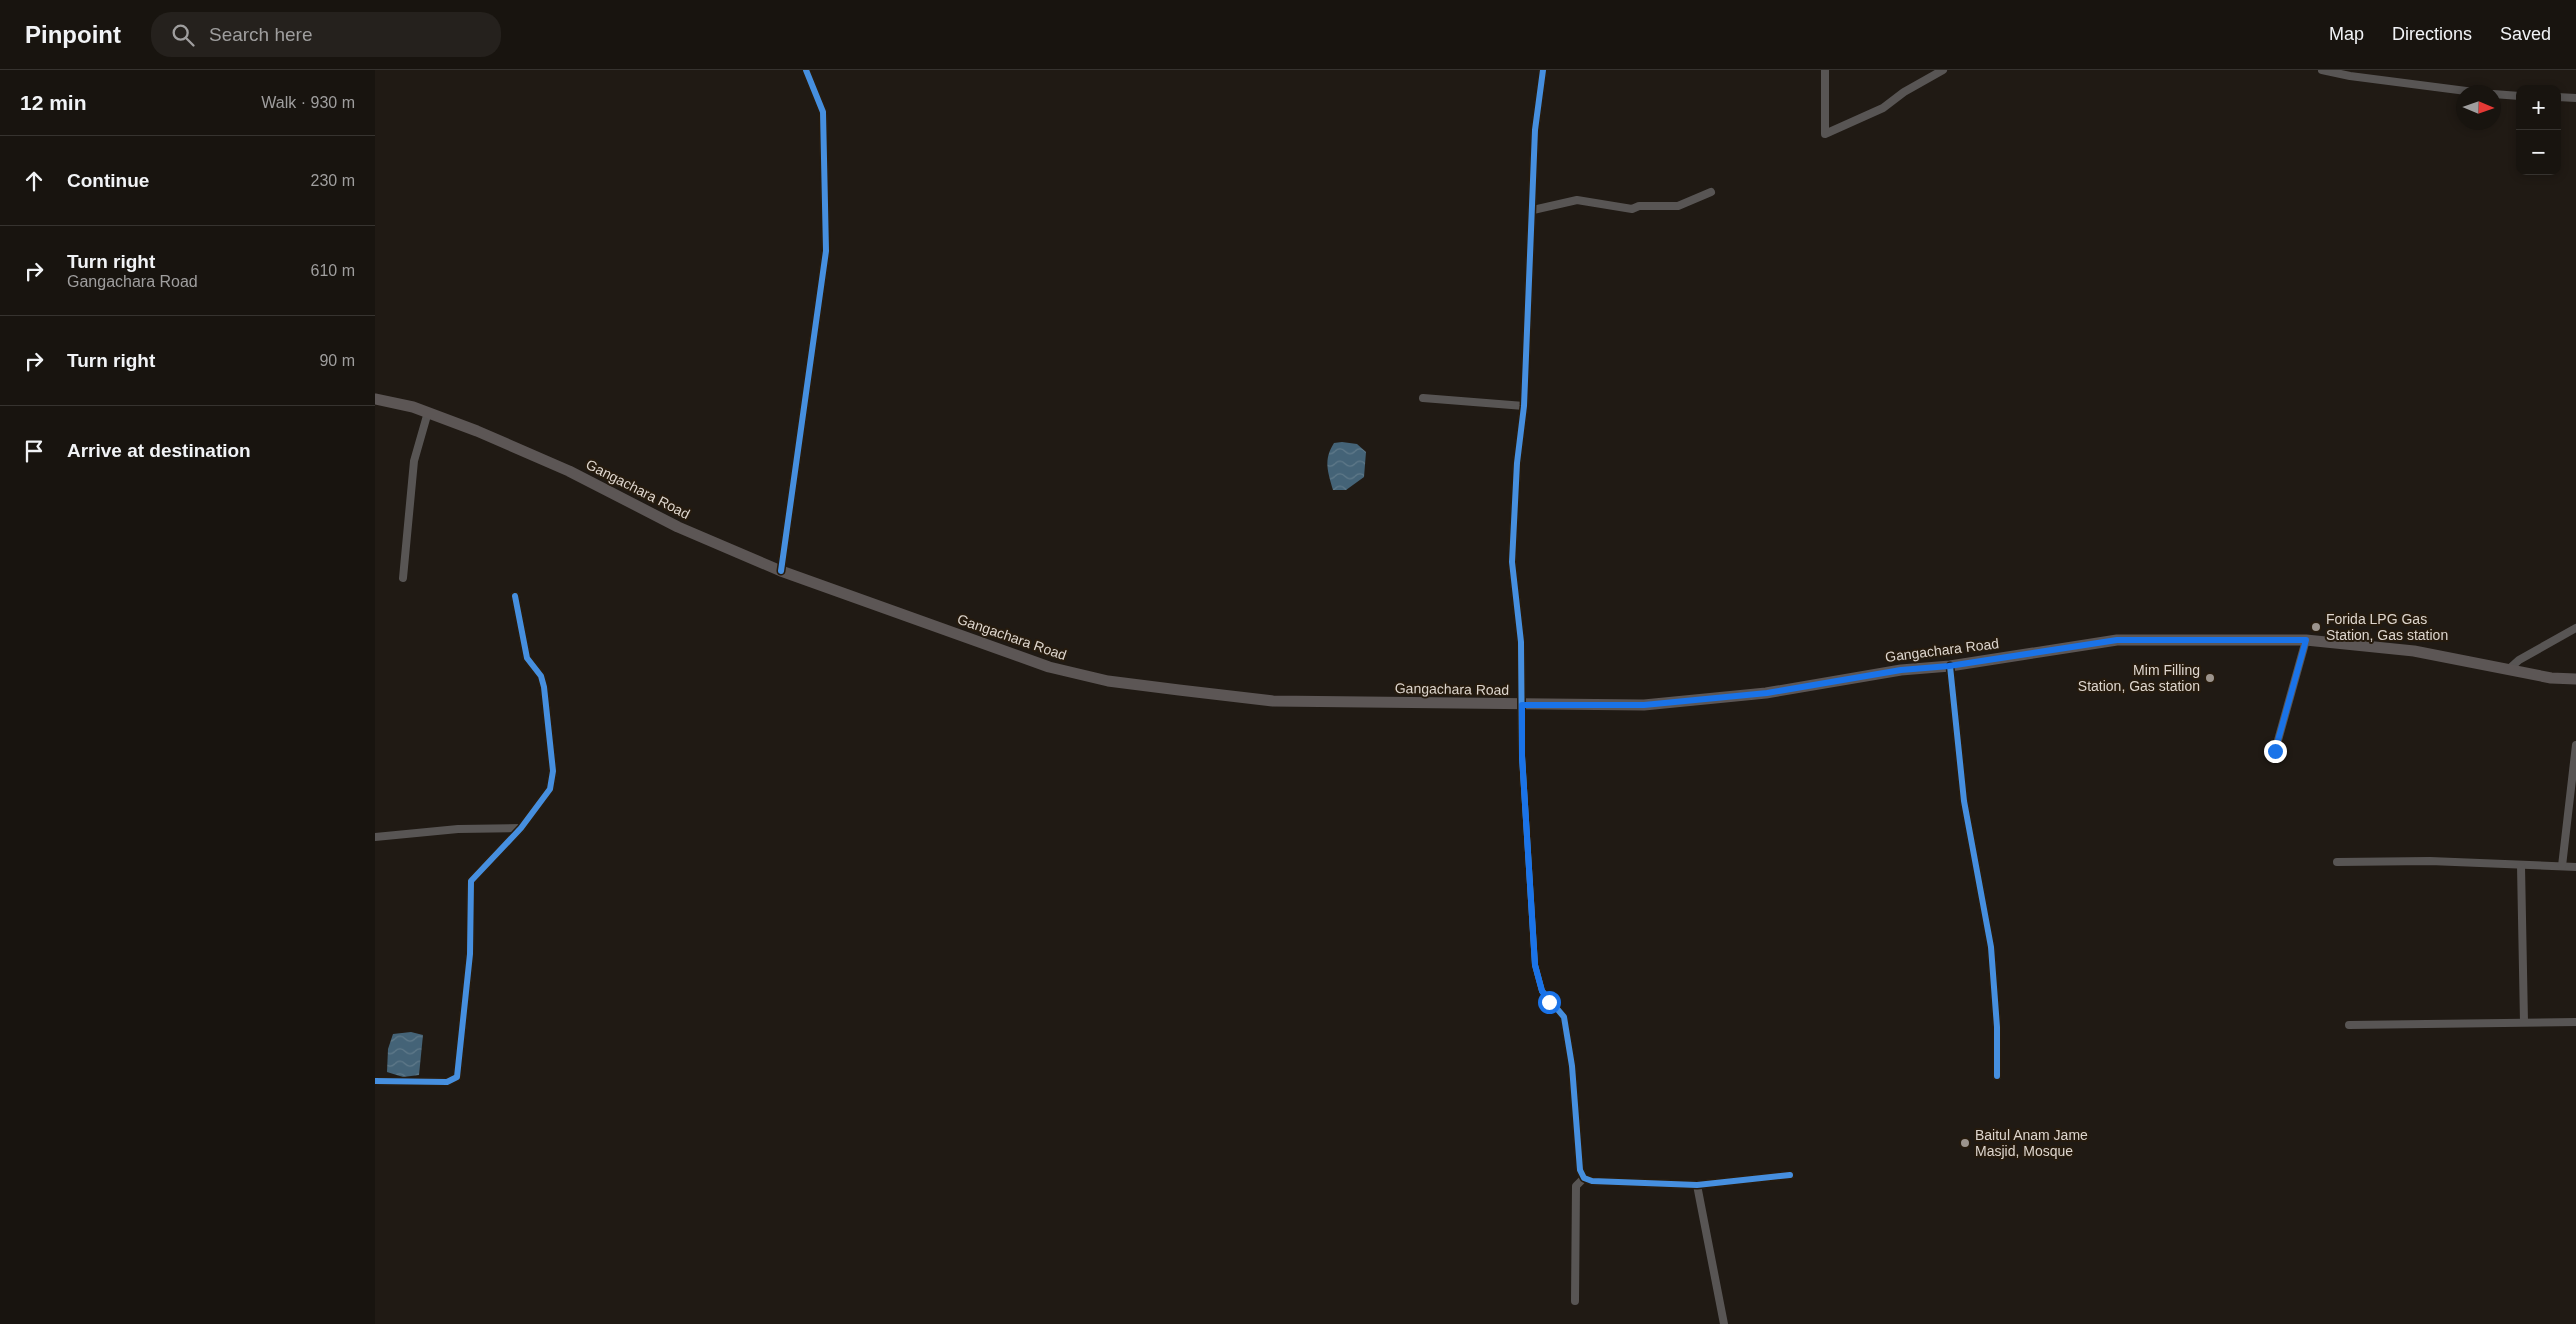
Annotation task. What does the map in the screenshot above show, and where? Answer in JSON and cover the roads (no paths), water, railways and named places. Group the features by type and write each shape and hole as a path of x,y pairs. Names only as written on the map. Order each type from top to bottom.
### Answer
{"main road":[{"name":"Gangachara Road","path":"375,399 413,406 569,471 678,526 781,571 1049,667 1108,681 1273,701 1644,705 1767,693 1901,670 1949,666 2117,640 2306,640 2414,651 2551,678 2576,679"}],"street":[{"path":"781,571 826,251 823,112 806,70"},
{"path":"1543,70 1535,130 1524,406 1517,463 1512,562 1521,642 1522,756 1535,965 1542,991 1564,1017 1572,1066 1580,1170 1584,1178 1592,1181 1697,1185 1790,1175"},
{"path":"1825,70 1825,134 1883,108 1904,92 1943,70"},
{"path":"2322,70 2456,89"},
{"path":"2501,95 2516,96"},
{"path":"2561,98 2576,98"},
{"path":"1533,210 1577,200 1632,209 1639,206 1678,206 1711,192"},
{"path":"1423,398 1524,406"},
{"path":"403,578 414,462 428,412"},
{"path":"375,1081 447,1082 457,1077 470,954 471,881 521,828 550,789 553,771 544,687 541,676 527,658 515,596"},
{"path":"2509,669 2519,660 2576,628"},
{"path":"2275,751 2306,640"},
{"path":"1949,666 1964,801 1991,947 1997,1027 1997,1076"},
{"path":"2562,866 2576,745"},
{"path":"375,837 458,829 521,828"},
{"path":"2337,862 2430,861 2576,867"},
{"path":"2521,866 2524,1022"},
{"path":"2349,1024 2576,1022"},
{"path":"1575,1301 1576,1186 1584,1178"},
{"path":"1697,1185 1724,1324"}],"water":[{"path":"1334,443 1357,444 1366,452 1364,477 1346,490 1333,490 1327,466 1329,455"},
{"path":"411,1032 423,1035 419,1075 403,1077 387,1072 388,1049 393,1034"}],"place":[{"name":"Forida LPG Gas Station, Gas station","path":"2316,627"},
{"name":"Mim Filling Station, Gas station","path":"2210,678"},
{"name":"Baitul Anam Jame Masjid, Mosque","path":"1965,1143"}]}
